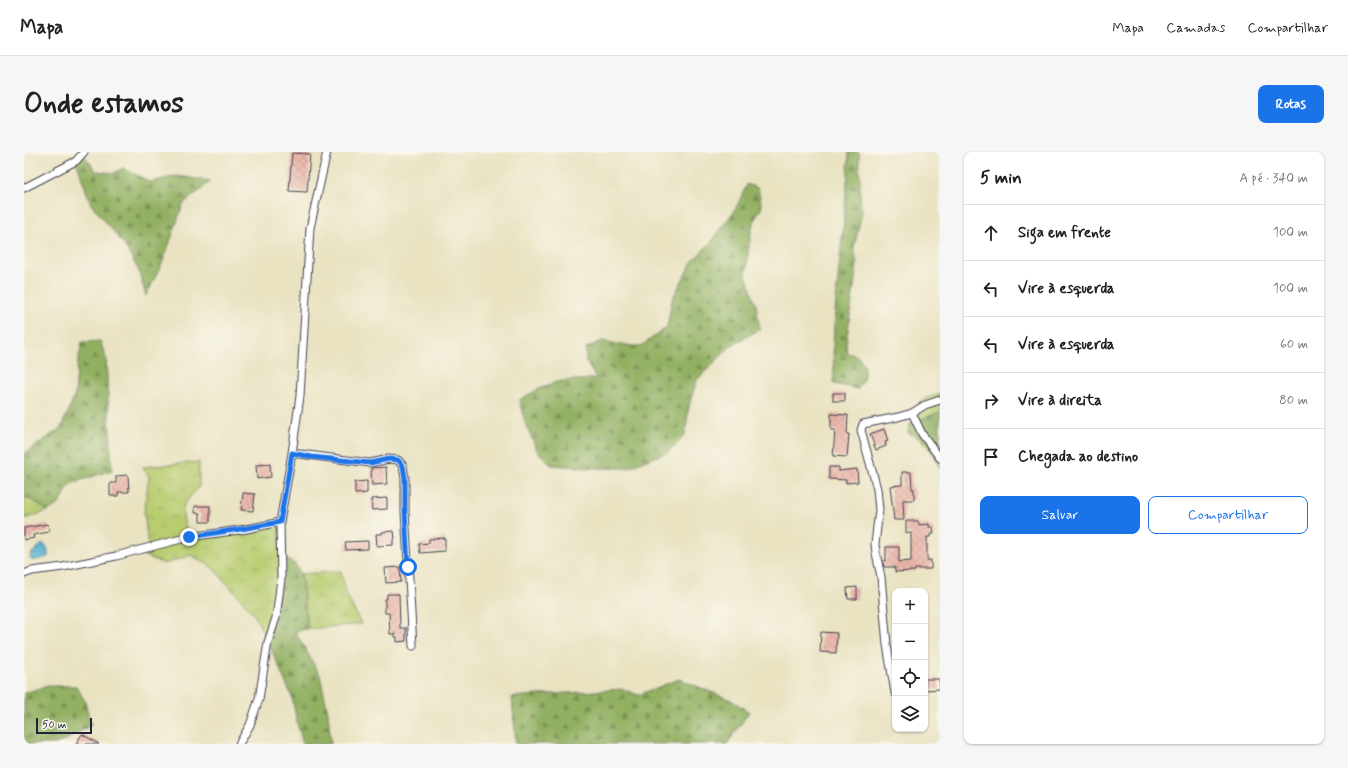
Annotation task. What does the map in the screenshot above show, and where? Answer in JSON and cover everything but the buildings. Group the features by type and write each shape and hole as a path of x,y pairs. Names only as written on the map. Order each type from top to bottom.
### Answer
{"street":[{"path":"24,188 76,161 84,152"},
{"path":"239,744 250,726 259,699 268,642 276,618 281,579 280,522 300,396 310,228 327,152"},
{"path":"892,675 887,645 881,577 875,544 879,510 877,489 861,430 863,424 912,413 925,405 940,400"},
{"path":"912,413 922,434 940,458"},
{"path":"292,453 312,457 370,463 389,459 398,460 403,466 405,478 405,512 413,646"},
{"path":"24,574 32,571 63,567 116,556 189,537 280,522"}],"green space":[{"path":"849,152 859,152 861,218 854,247 857,264 846,345 847,353 857,356 865,366 863,381 858,389 834,384 834,320 846,200"},
{"path":"83,154 96,171 114,173 123,168 150,182 177,176 211,181 183,204 164,259 146,296 138,269 123,243 90,203 76,161"},
{"path":"747,184 758,188 762,207 753,222 746,275 756,304 760,329 732,345 697,380 689,406 685,435 668,452 627,468 593,468 551,465 538,452 526,426 519,400 553,383 596,378 586,362 586,348 602,341 640,347 667,327 672,299 692,262 713,240 736,208"},
{"path":"100,341 106,358 112,470 70,484 60,503 48,511 34,501 24,497 24,454 61,428 75,395 77,368 82,342"},
{"path":"940,394 940,412 914,422 910,410 926,398"},
{"path":"940,412 940,469 935,457 928,447 920,439 908,433 910,424"},
{"path":"199,462 199,487 187,500 183,509 184,520 189,537 280,522 281,579 268,642 254,614 212,567 191,555 165,564 132,551 148,547 144,511 149,476 142,467"},
{"path":"24,497 34,501 48,511 24,519"},
{"path":"281,556 295,564 301,574 308,629 295,631 320,675 328,712 331,744 303,744 292,697 268,642 276,618"},
{"path":"341,571 347,595 361,624 308,629 301,574"},
{"path":"679,679 731,700 749,712 727,744 516,744 512,697 623,689 638,695"},
{"path":"47,686 76,686 85,701 91,725 64,741 55,744 24,743 24,693"}],"water":[{"path":"42,544 45,545 48,551 48,557 31,560 31,554"}],"route":[{"path":"189,537 280,522 292,453 312,457 370,463 389,459 398,460 403,466 405,478 408,567"}]}
